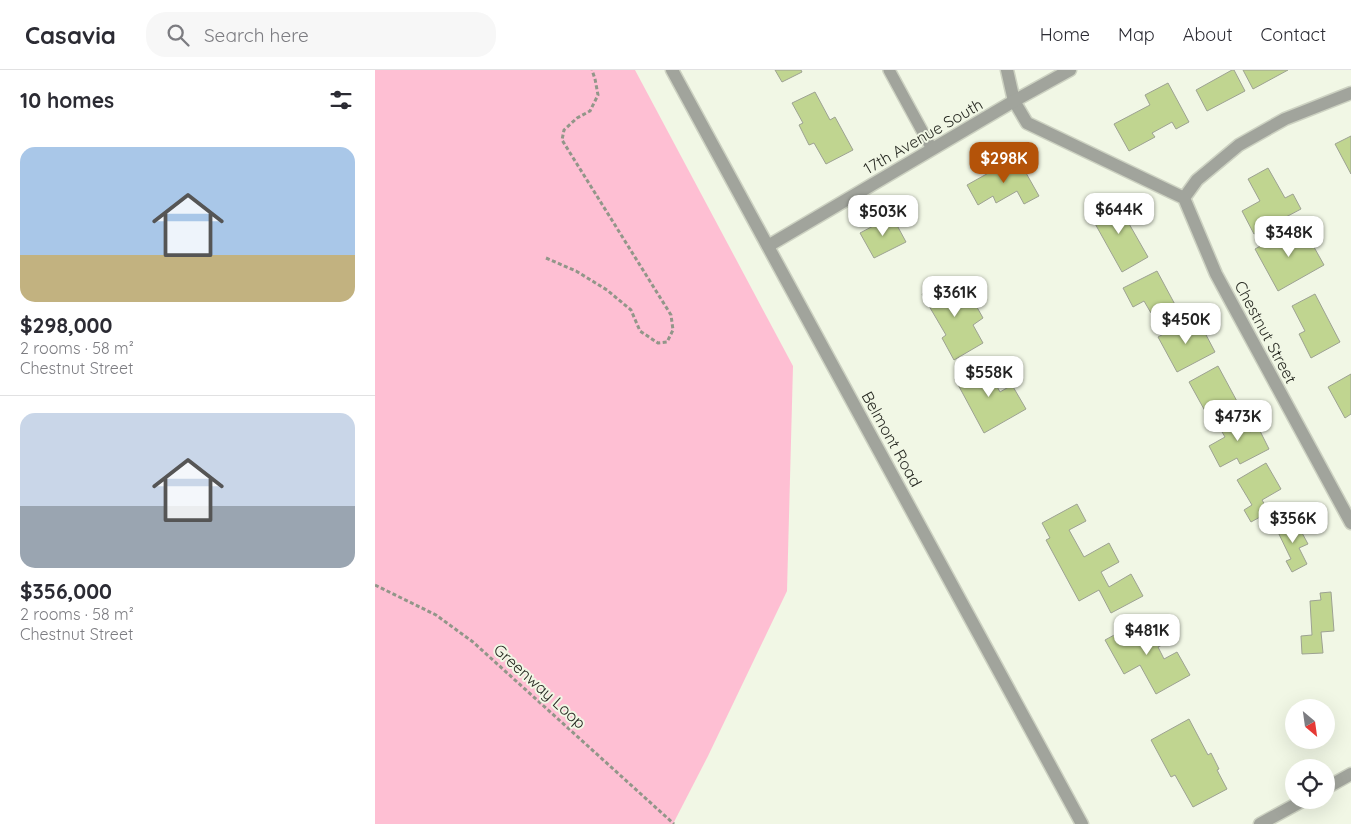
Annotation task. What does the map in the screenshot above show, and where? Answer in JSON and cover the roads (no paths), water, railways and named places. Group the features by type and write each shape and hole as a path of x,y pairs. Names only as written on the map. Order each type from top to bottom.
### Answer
{"street":[{"name":"Belmont Road","path":"672,70 1082,824"},
{"path":"1007,70 1014,101 1027,123 1184,198 1197,180 1239,145 1285,119 1351,93"},
{"name":"17th Avenue South","path":"768,246 1070,70"},
{"name":"Chestnut Street","path":"1184,198 1216,274 1351,523"},
{"path":"1335,783 1351,774"},
{"path":"1263,823 1288,809"}],"lane":[{"path":"889,70 932,149"}]}
